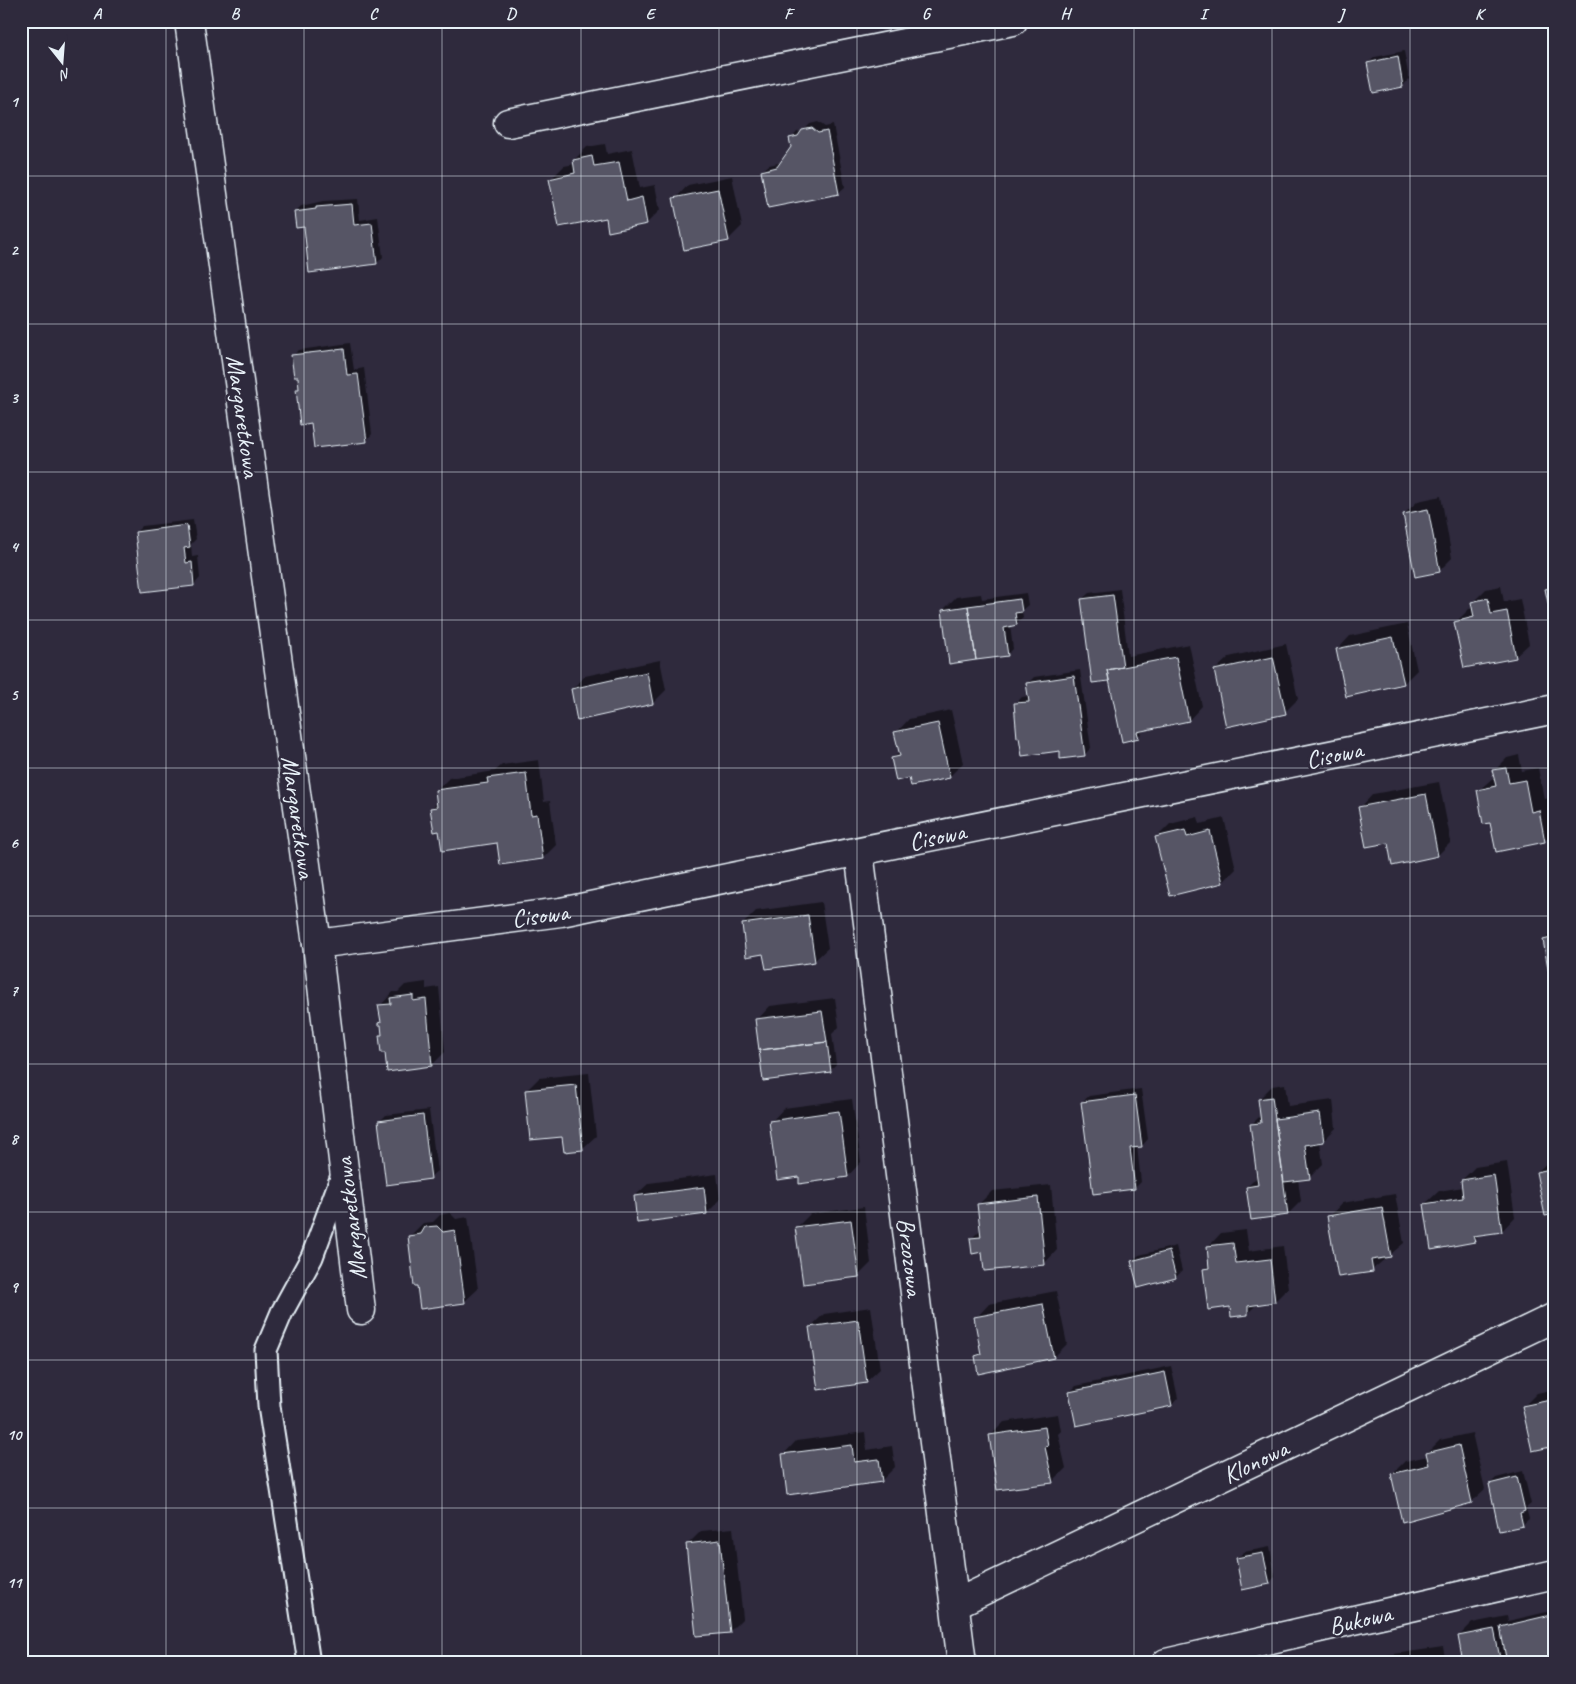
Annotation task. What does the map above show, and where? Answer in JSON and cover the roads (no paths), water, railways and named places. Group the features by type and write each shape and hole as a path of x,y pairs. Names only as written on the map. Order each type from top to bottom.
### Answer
{"street":[{"name":"Margaretkowa","path":"190,21 317,944 361,1310"},
{"path":"508,123 1013,21"},
{"name":"Cisowa","path":"317,944 560,912 1555,709"},
{"name":"Brzozowa","path":"859,852 962,1663"},
{"name":"Klonowa","path":"955,1604 1555,1317"},
{"name":"Bukowa","path":"1166,1663 1555,1574"}],"lane":[{"path":"309,1663 269,1406 266,1350 282,1312 312,1256 344,1169"}]}
